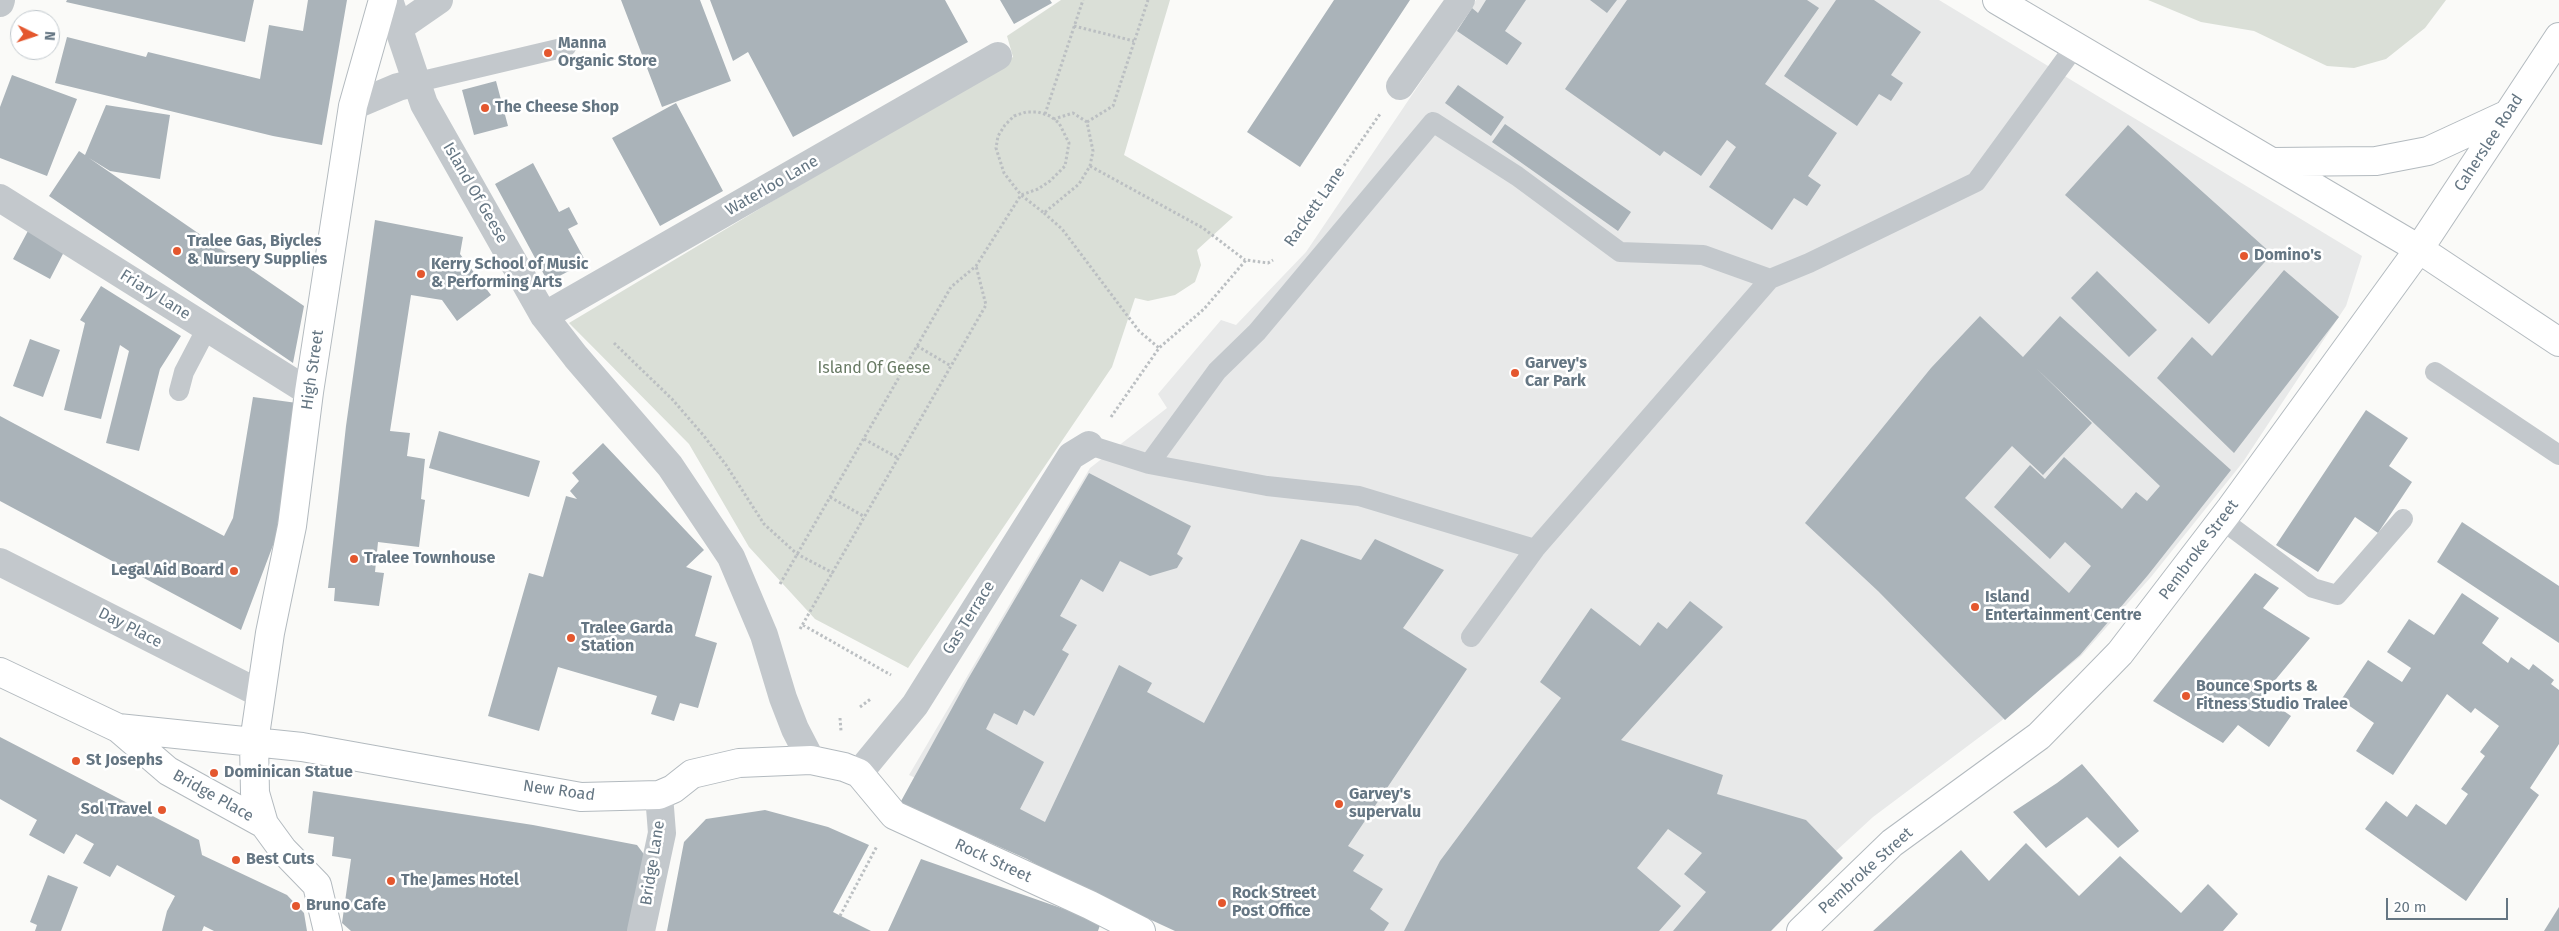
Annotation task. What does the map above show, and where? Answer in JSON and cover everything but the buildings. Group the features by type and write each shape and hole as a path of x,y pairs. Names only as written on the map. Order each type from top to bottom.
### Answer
{"main road":[{"name":"High Street","path":"264,824 255,792 254,742 260,693 292,526 309,392 353,106 383,0"},
{"path":"1997,0 2419,249 2559,342"},
{"name":"Caherslee Road","path":"2419,249 2559,37"},
{"path":"2272,162 2376,161 2428,151 2508,114"},
{"name":"Pembroke Street","path":"1801,931 1892,843 2039,736 2120,653 2222,520 2419,249"},
{"name":"Bridge Place","path":"0,672 118,728 168,771 264,824"},
{"name":"Bridge Place","path":"118,728 254,742"},
{"name":"New Road","path":"254,742 302,747 581,797 659,795 673,788 692,774 739,762 811,760 844,767 859,773"},
{"name":"Rock Street","path":"859,773 894,815 1090,905 1142,931"},
{"path":"264,824 283,850 316,885 328,931"}],"street":[{"name":"Island Of Geese","path":"389,0 400,27 424,104 544,316 576,357 670,466 719,536 736,569 764,635 783,698 811,760"},
{"path":"400,27 439,0"},
{"path":"1400,86 1461,0"},
{"name":"Waterloo Lane","path":"544,316 998,56"},
{"path":"353,106 398,87 418,82"},
{"name":"Friary Lane","path":"0,198 309,392"},
{"name":"Gas Terrace","path":"859,773 915,705 1080,451"},
{"name":"Day Place","path":"0,562 260,693"},
{"name":"Bridge Lane","path":"641,931 662,833 659,795"}],"lane":[{"path":"1471,637 1535,549 1770,279 1809,263 1976,182 2076,45"},
{"path":"418,82 566,47"},
{"path":"1149,464 1217,371 1257,332 1433,122 1517,176 1620,252 1703,255 1770,279"},
{"path":"179,391 184,372 207,328"},
{"path":"2435,372 2559,455"},
{"path":"1080,451 1267,486 1359,496 1535,549"},
{"path":"2222,520 2313,588 2337,595 2403,519"}],"path":[{"path":"1045,114 1083,0"},
{"path":"1087,122 1113,106 1148,0"},
{"path":"1074,26 1134,41"},
{"name":"Rackett Lane","path":"1302,225 1400,86"},
{"path":"776,589 952,287 976,266 1021,195 1038,189 1050,181 1065,166 1069,144 1066,132 1054,118 1038,112 1026,112 1014,116 998,136 996,148 1004,173 1021,195 1062,229 1139,330 1159,348"},
{"path":"1044,213 1079,184 1090,166 1093,152 1087,122 1073,113 1054,118"},
{"path":"1090,166 1203,228 1246,260 1204,309 1159,348 1139,380 1106,424"},
{"name":"Rackett Lane","path":"1246,260 1268,263 1279,258"},
{"path":"798,633 986,305 976,266"},
{"path":"610,338 672,399 726,465 764,524 797,554 833,573"},
{"path":"917,346 952,366"},
{"path":"864,439 898,458"},
{"path":"830,497 865,517"},
{"path":"803,625 892,675 888,682"},
{"path":"860,707 878,693"},
{"path":"840,916 894,815"}],"shaded area":[{"path":"1476,0 1939,0 2362,256 2346,306 2243,462 2151,577 2081,656 2001,721 1873,817 1836,851 1770,931 1232,931 909,775 1090,468 1167,408 1158,394 1221,320 1236,325 1306,252"}],"green space":[{"name":"Island Of Geese","path":"1061,0 1170,0 1124,155 1233,217 1197,250 1201,265 1195,282 1175,295 1148,301 1135,298 1112,367 908,668 815,619 749,547 689,444 569,323 1013,57 1007,36"},
{"path":"2148,0 2446,0 2425,28 2386,59 2354,68 2327,66 2254,31 2201,22"}],"place":[{"name":"Manna Organic Store","path":"548,53"},
{"name":"The Cheese Shop","path":"485,108"},
{"name":"Tralee Gas, Biycles & Nursery Supplies","path":"177,251"},
{"name":"Domino's","path":"2244,256"},
{"name":"Kerry School of Music & Performing Arts","path":"421,274"},
{"name":"Garvey's Car Park","path":"1515,373"},
{"name":"Tralee Townhouse","path":"354,559"},
{"name":"Legal Aid Board","path":"234,571"},
{"name":"Island Entertainment Centre","path":"1975,607"},
{"name":"Tralee Garda Station","path":"571,638"},
{"name":"Bounce Sports & Fitness Studio Tralee","path":"2186,696"},
{"name":"St Josephs","path":"76,761"},
{"name":"Dominican Statue","path":"214,773"},
{"name":"Garvey's supervalu","path":"1339,804"},
{"name":"Sol Travel","path":"162,810"},
{"name":"Best Cuts","path":"236,860"},
{"name":"The James Hotel","path":"391,881"},
{"name":"Rock Street Post Office","path":"1222,903"},
{"name":"Bruno Cafe","path":"296,906"}]}
